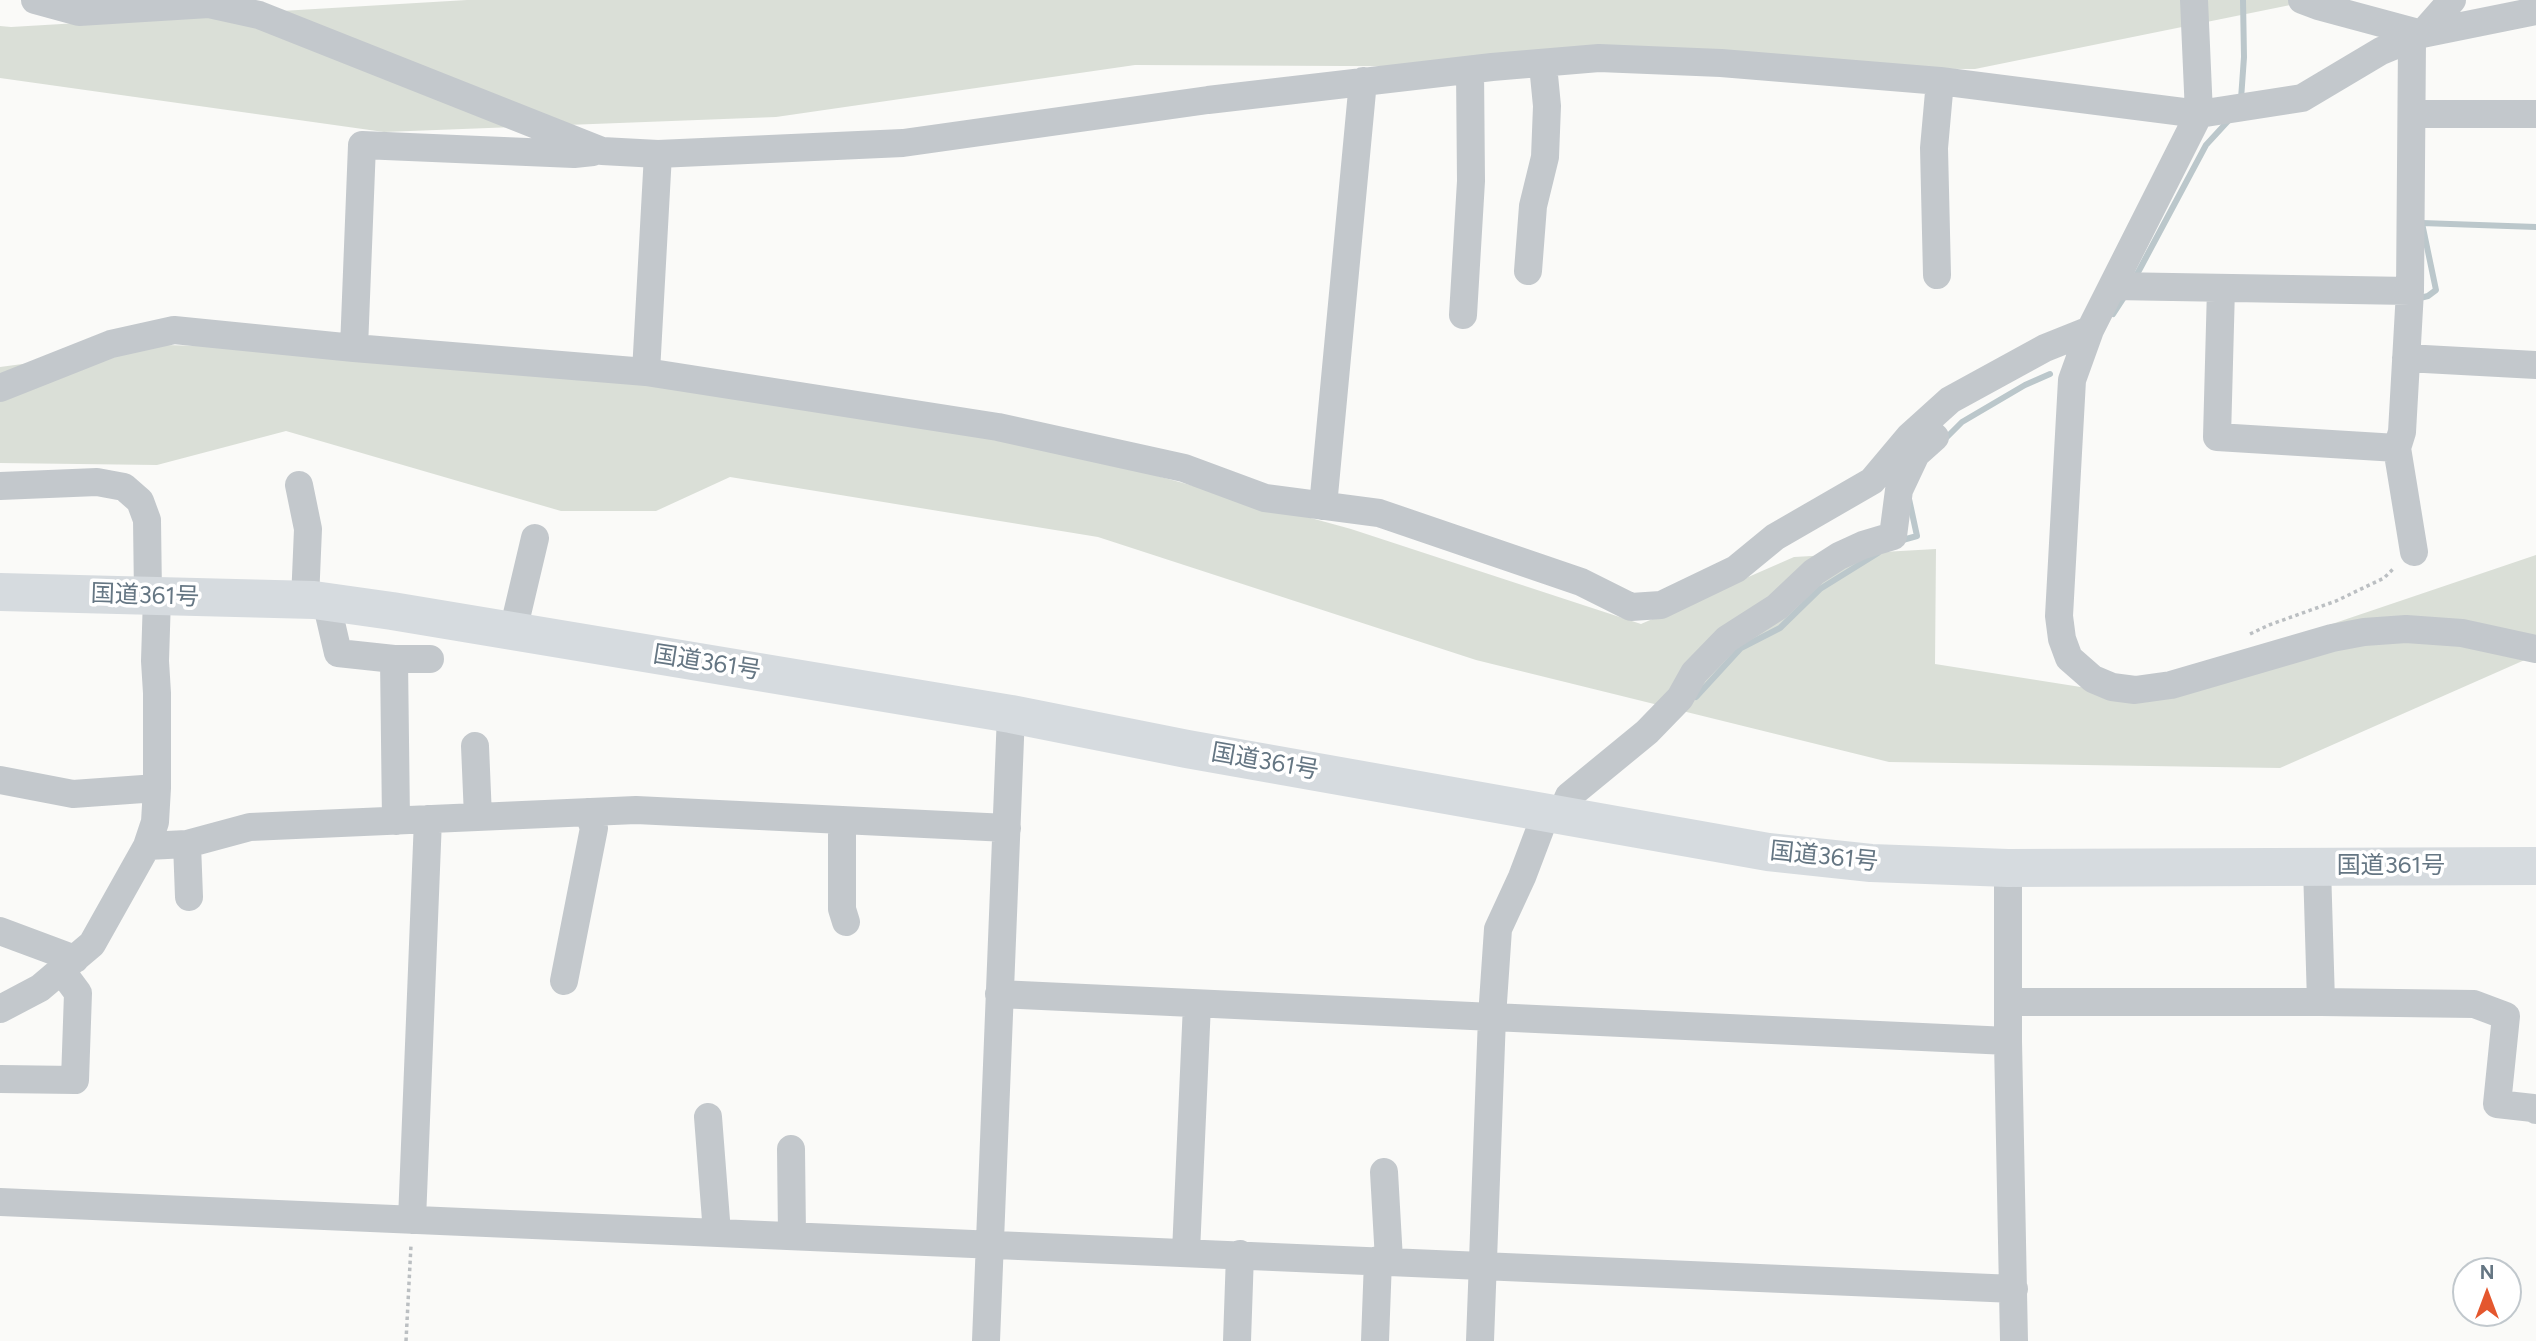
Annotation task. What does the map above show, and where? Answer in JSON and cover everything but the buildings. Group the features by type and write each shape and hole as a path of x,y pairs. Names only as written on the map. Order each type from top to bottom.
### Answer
{"highway":[{"name":"国道361号","path":"0,592 315,600 1011,714 1187,749 1768,852 1871,863 2008,868 2536,866"}],"street":[{"path":"35,0 79,12 209,4 258,15 602,151"},
{"path":"2194,0 2199,114 2090,330 2072,380 2059,616 2062,639 2069,658 2093,679 2112,687 2135,690 2171,685 2332,638 2364,632 2406,629 2462,633 2536,649"},
{"path":"2302,0 2417,37"},
{"path":"2413,546 2397,448 2402,432 2410,291 2412,114 2417,37 2452,0"},
{"path":"354,348 362,145 574,154 602,151 658,154 903,143 1363,81 1599,58 1721,63 1940,81 2199,114 2302,98 2381,51 2417,37 2536,11"},
{"path":"1528,271 1532,206 1545,157 1547,106 1543,65"},
{"path":"1463,315 1471,181 1470,70"},
{"path":"1323,506 1363,81"},
{"path":"1937,275 1934,148 1940,81"},
{"path":"2412,114 2536,114"},
{"path":"646,372 658,154"},
{"path":"2113,286 2410,291"},
{"path":"2221,288 2217,437 2397,448"},
{"path":"0,388 111,344 174,330 646,372 998,427 1184,468 1265,498 1379,513 1581,582 1631,607 1661,605 1736,569 1775,537 1872,481 1909,437 1950,400 2045,348 2090,330"},
{"path":"1480,1341 1489,1266 1498,1017 1498,929 1554,812 1569,796 1647,732 1680,698 1694,673 1727,639 1777,607 1814,572 1839,556 1863,545 1894,536 1899,490 1916,454 1964,410 2090,330"},
{"path":"2406,358 2536,365"},
{"path":"0,486 97,482 124,487 140,500 147,520 158,693 155,822 147,846 92,944 40,988 0,1009"},
{"path":"299,485 308,529 315,600 338,653 394,659 430,659"},
{"path":"513,631 535,538"},
{"path":"394,659 396,821"},
{"path":"986,1341 1011,714"},
{"path":"475,746 478,817"},
{"path":"0,780 73,794 157,788"},
{"path":"147,846 187,844 250,827 636,810 1007,828"},
{"path":"564,981 594,828 588,812"},
{"path":"412,1220 428,819"},
{"path":"842,820 842,909 846,922"},
{"path":"187,844 189,897"},
{"path":"2317,867 2320,1002"},
{"path":"2008,868 2008,1041 2014,1341"},
{"path":"0,931 68,965 78,993 75,1080 0,1079"},
{"path":"999,995 2008,1041"},
{"path":"2008,1002 2474,1004 2506,1016 2497,1104 2536,1110"},
{"path":"1186,1252 1197,1004"},
{"path":"708,1117 717,1233"},
{"path":"791,1149 792,1236"},
{"path":"1375,1341 1383,1260 1384,1172"},
{"path":"0,1202 2014,1289"},
{"path":"1237,1341 1240,1254"}],"path":[{"path":"2243,638 2269,625 2336,601 2384,578 2413,546"},
{"path":"406,1341 412,1220"}],"shaded area":[{"path":"467,0 2315,0 1975,69 1135,65 776,117 384,132 0,78 0,26"},
{"path":"165,345 436,352 869,397 1351,529 1641,624 1794,557 1936,549 1935,664 2125,694 2536,555 2536,655 2280,768 1889,762 1476,660 1098,537 730,477 656,511 561,511 286,431 157,465 0,463 0,367"}],"waterway":[{"path":"2241,99 2244,57 2243,0"},
{"path":"2135,278 2206,145 2229,120"},
{"path":"2416,299 2428,296 2436,290 2422,223 2536,227"},
{"path":"2113,314 2126,294"},
{"path":"1943,441 1962,422 2025,385 2050,374"},
{"path":"1899,541 1917,536 1909,499"},
{"path":"1696,697 1741,648 1780,628 1820,589 1878,553"}]}
